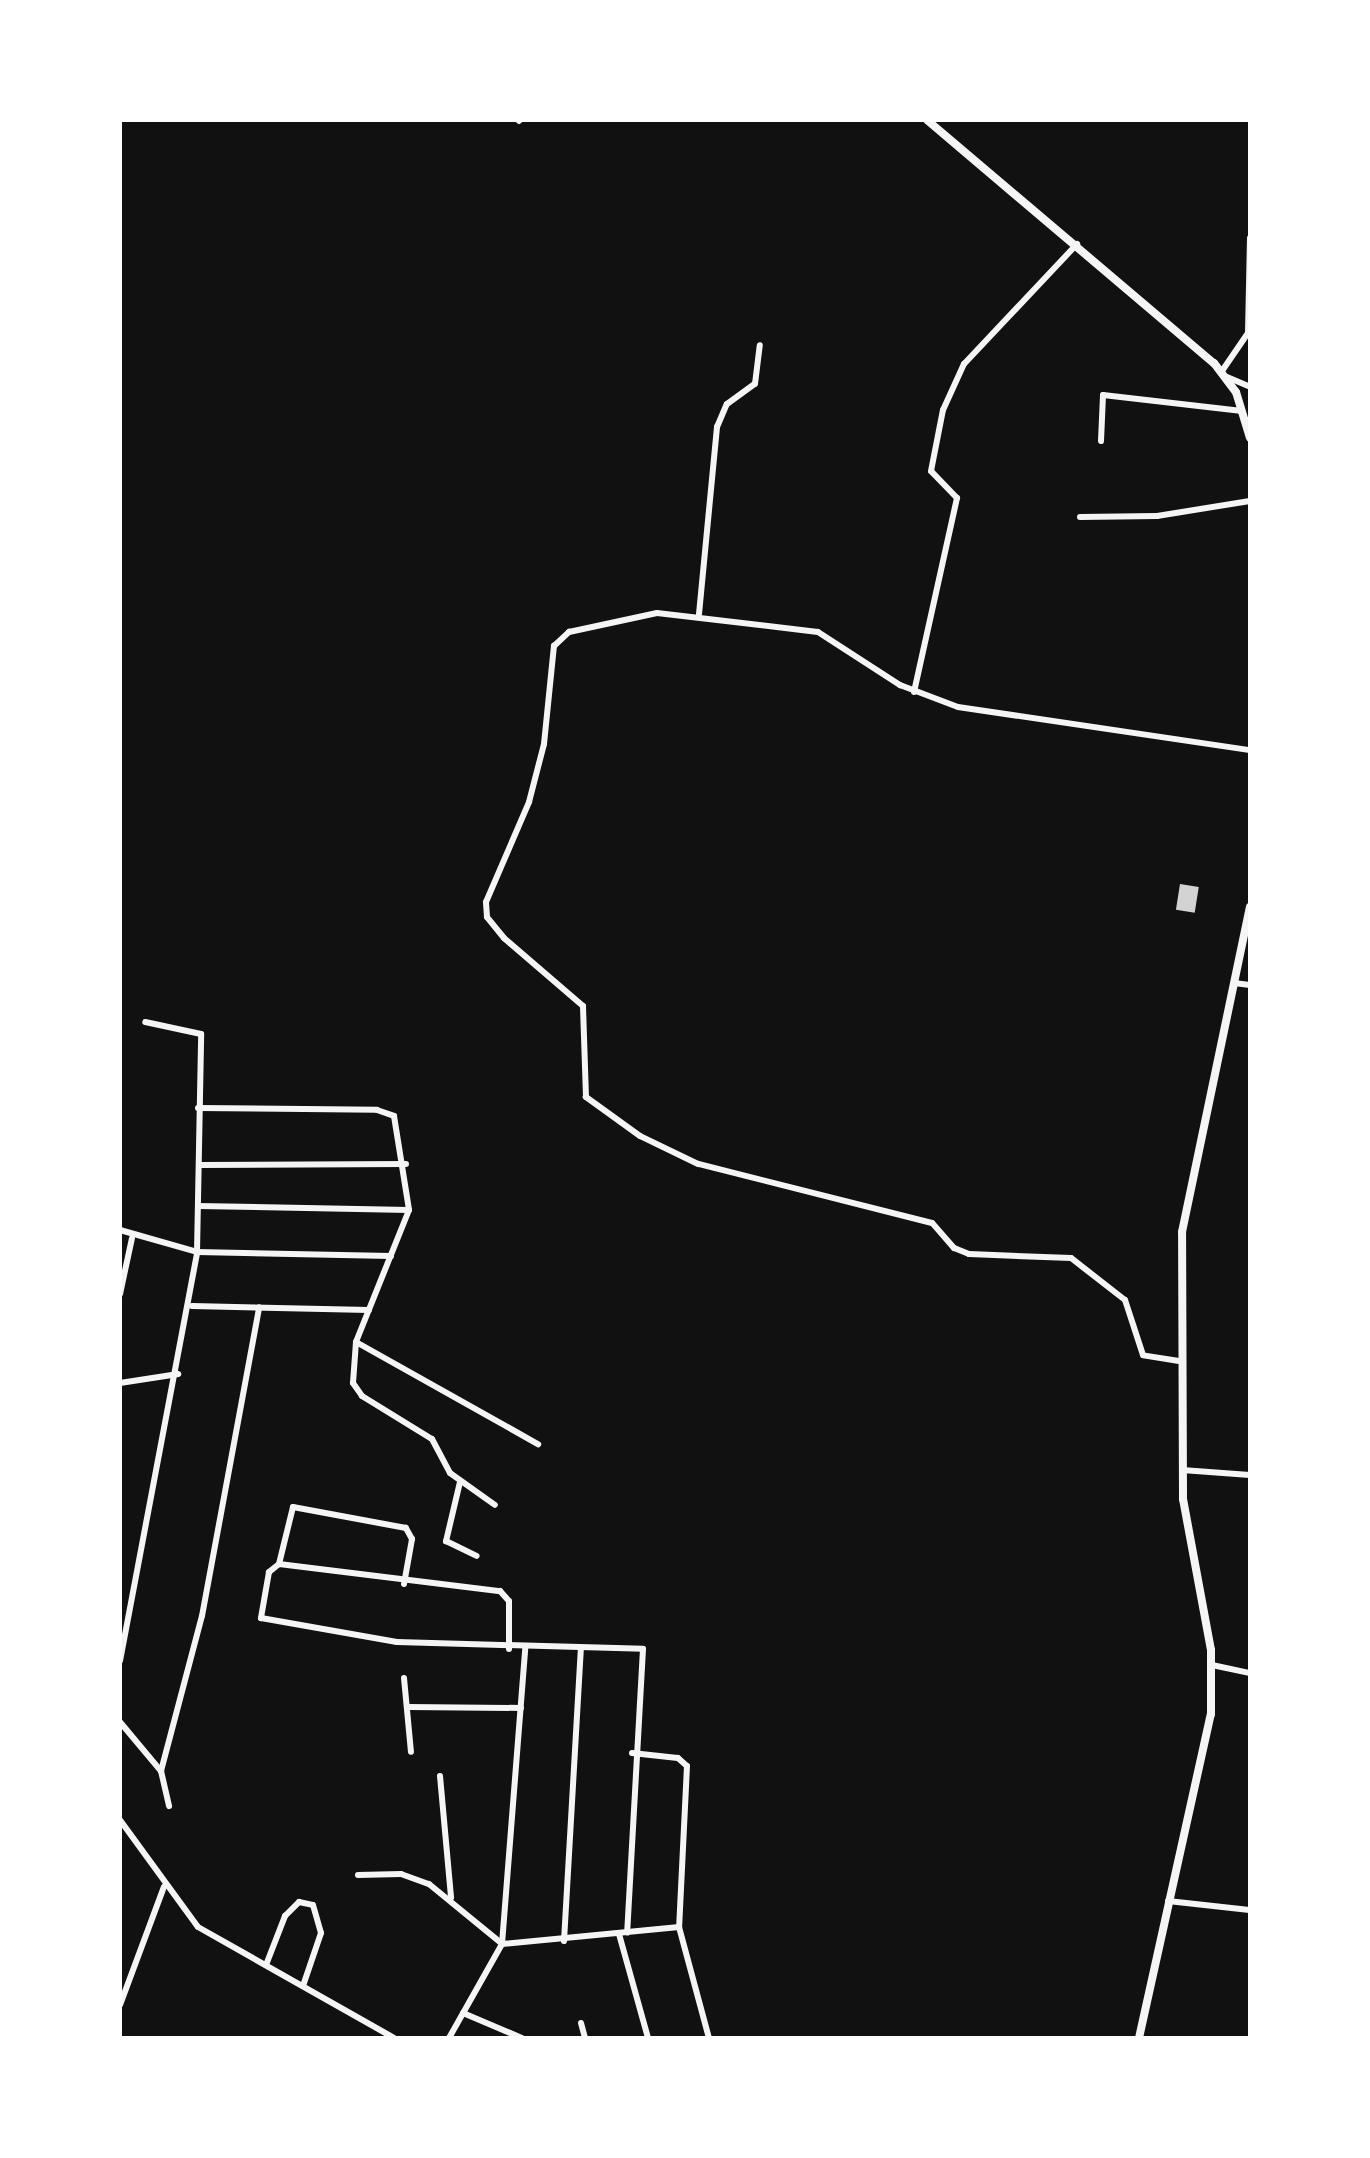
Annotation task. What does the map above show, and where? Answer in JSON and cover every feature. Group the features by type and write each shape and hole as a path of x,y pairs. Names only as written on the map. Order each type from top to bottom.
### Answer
{"street":[{"path":"927,120 1225,374 1250,387"},
{"path":"1225,374 1248,333 1250,238"},
{"path":"914,692 957,498 931,471 942,410 964,364 1077,244"},
{"path":"698,614 717,427 727,404 756,384 760,345"},
{"path":"1225,374 1250,438"},
{"path":"1101,441 1104,395 1243,412"},
{"path":"1080,518 1157,516 1250,500"},
{"path":"1179,1361 1143,1355 1125,1300 1072,1258 969,1254 954,1248 932,1223 673,1154 586,1097 583,1006 486,918 488,891 526,817 544,744 554,646 579,629 668,612 832,638 914,692 958,707 1250,750"},
{"path":"1140,2038 1208,1734 1212,1665 1182,1470 1182,1232 1250,907"},
{"path":"1234,983 1250,985"},
{"path":"120,1661 192,1306 197,1252 201,1034 146,1022"},
{"path":"198,1108 389,1112 400,1126 409,1210 356,1342 358,1392 432,1439 460,1482 496,1505"},
{"path":"199,1165 406,1164"},
{"path":"198,1206 409,1210"},
{"path":"120,1230 132,1238 197,1252 391,1256"},
{"path":"120,1294 132,1238"},
{"path":"192,1306 369,1310"},
{"path":"160,1771 202,1616 259,1307"},
{"path":"356,1342 538,1444"},
{"path":"120,1383 178,1374"},
{"path":"1182,1470 1250,1476"},
{"path":"460,1482 446,1541 477,1556"},
{"path":"404,1584 412,1539 406,1528 302,1506 287,1514 279,1564 264,1590 266,1621 397,1642 510,1649 636,1645 643,1654 632,1753 623,1934 648,2038"},
{"path":"279,1564 404,1584 504,1594 510,1649"},
{"path":"564,1941 581,1648"},
{"path":"449,2038 502,1944 525,1649"},
{"path":"1212,1665 1250,1672"},
{"path":"404,1678 411,1752"},
{"path":"408,1707 520,1708"},
{"path":"120,1722 160,1771 169,1806"},
{"path":"632,1753 678,1758 687,1766 680,1928 709,2038"},
{"path":"440,1776 451,1900"},
{"path":"120,1820 164,1886 198,1927 394,2038"},
{"path":"358,1875 412,1876 451,1900 502,1944 680,1928"},
{"path":"120,2005 164,1886"},
{"path":"266,1965 285,1916 299,1902 313,1905 321,1933 303,1986"},
{"path":"1168,1902 1250,1910"},
{"path":"463,2012 522,2038"},
{"path":"581,2023 584,2038"}],"building":[{"path":"1180,884 1199,887 1195,913 1176,910"}]}
